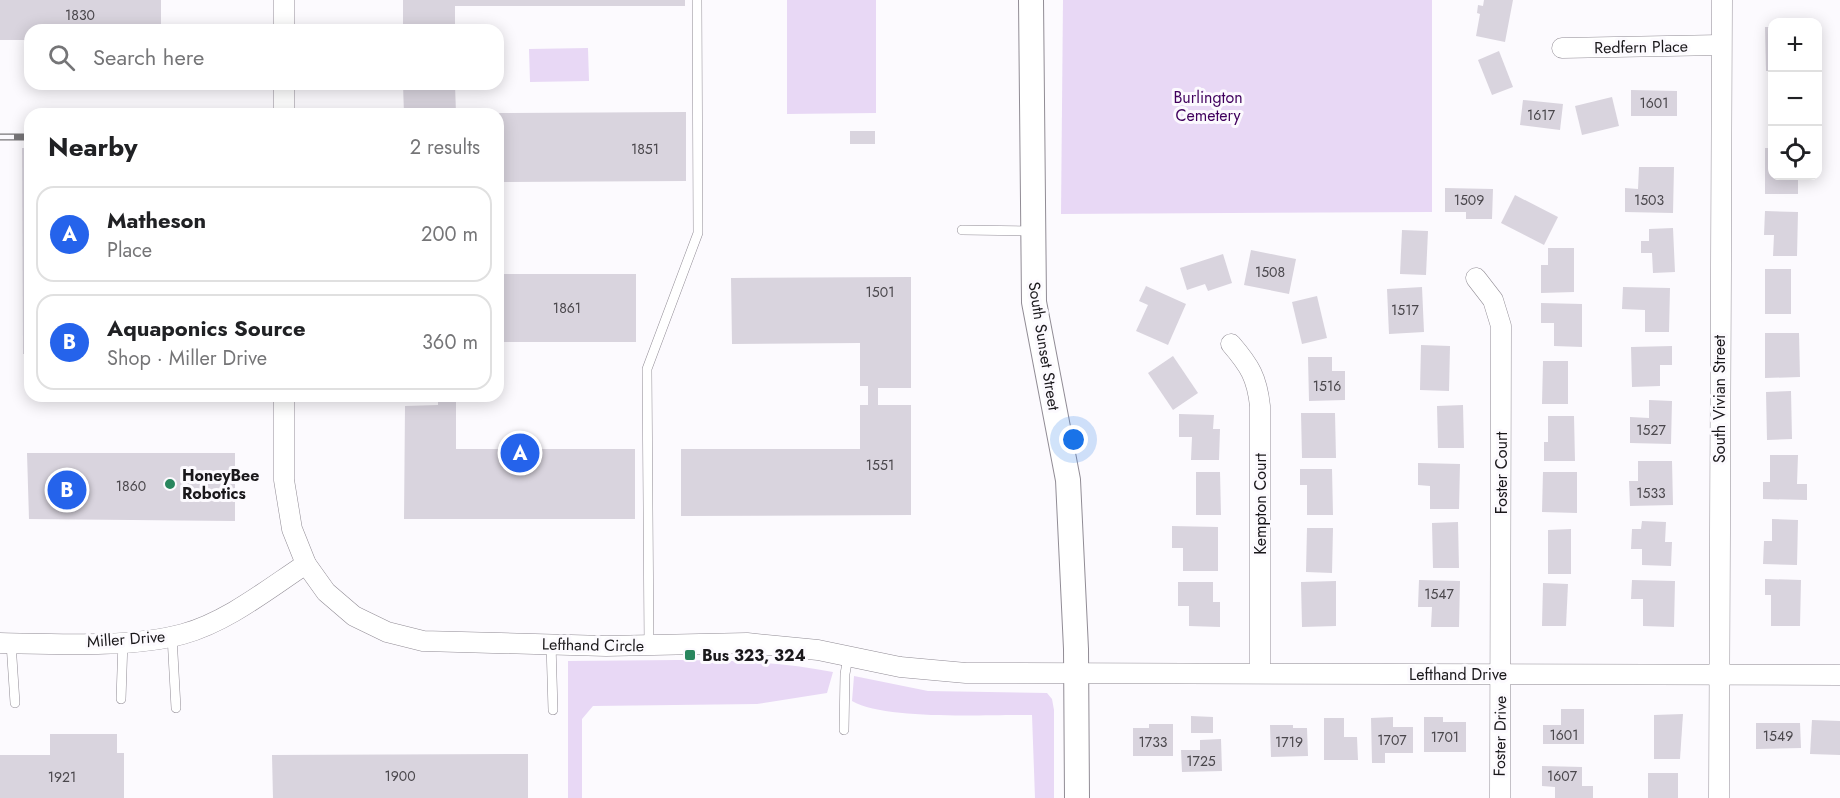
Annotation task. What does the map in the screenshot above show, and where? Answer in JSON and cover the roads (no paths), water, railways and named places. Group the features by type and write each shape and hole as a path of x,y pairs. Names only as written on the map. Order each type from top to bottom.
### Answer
{"street":[{"path":"284,0 284,24"},
{"name":"South Sunset Street","path":"1031,0 1034,302 1069,489 1076,674 1077,798"},
{"name":"South Vivian Street","path":"1719,798 1720,45 1722,0"},
{"name":"Redfern Place","path":"1562,48 1720,45"},
{"path":"284,90 284,108"},
{"name":"Foster Court","path":"1476,278 1493,300 1501,326 1501,674"},
{"name":"Kempton Court","path":"1231,344 1245,360 1257,382 1260,406 1260,673"},
{"name":"Lefthand Circle","path":"284,402 284,480 292,529 306,564 326,592 354,616 387,632 423,641 649,645 747,644 818,650 900,667 966,673 1076,674"},
{"name":"Miller Drive","path":"5,643 123,641 172,636 204,626 306,564"},
{"name":"Lefthand Drive","path":"1076,674 1840,675"},
{"name":"Foster Drive","path":"1500,798 1501,674"}],"lane":[{"path":"649,645 647,369 699,233 697,0"},
{"path":"962,230 1032,231"},
{"path":"172,636 176,708"},
{"path":"121,699 123,641"},
{"path":"5,643 15,703"},
{"path":"551,644 553,710"},
{"path":"844,730 844,674 848,657"}],"railway":[{"path":"0,137 24,137"}],"place":[{"name":"Matheson","path":"520,453"},
{"name":"HoneyBee Robotics","path":"170,484"},
{"name":"Aquaponics Source","path":"67,490"},
{"name":"Bus 323, 324","path":"690,655"}],"park label":[{"name":"Burlington Cemetery","path":"1208,106"}]}
